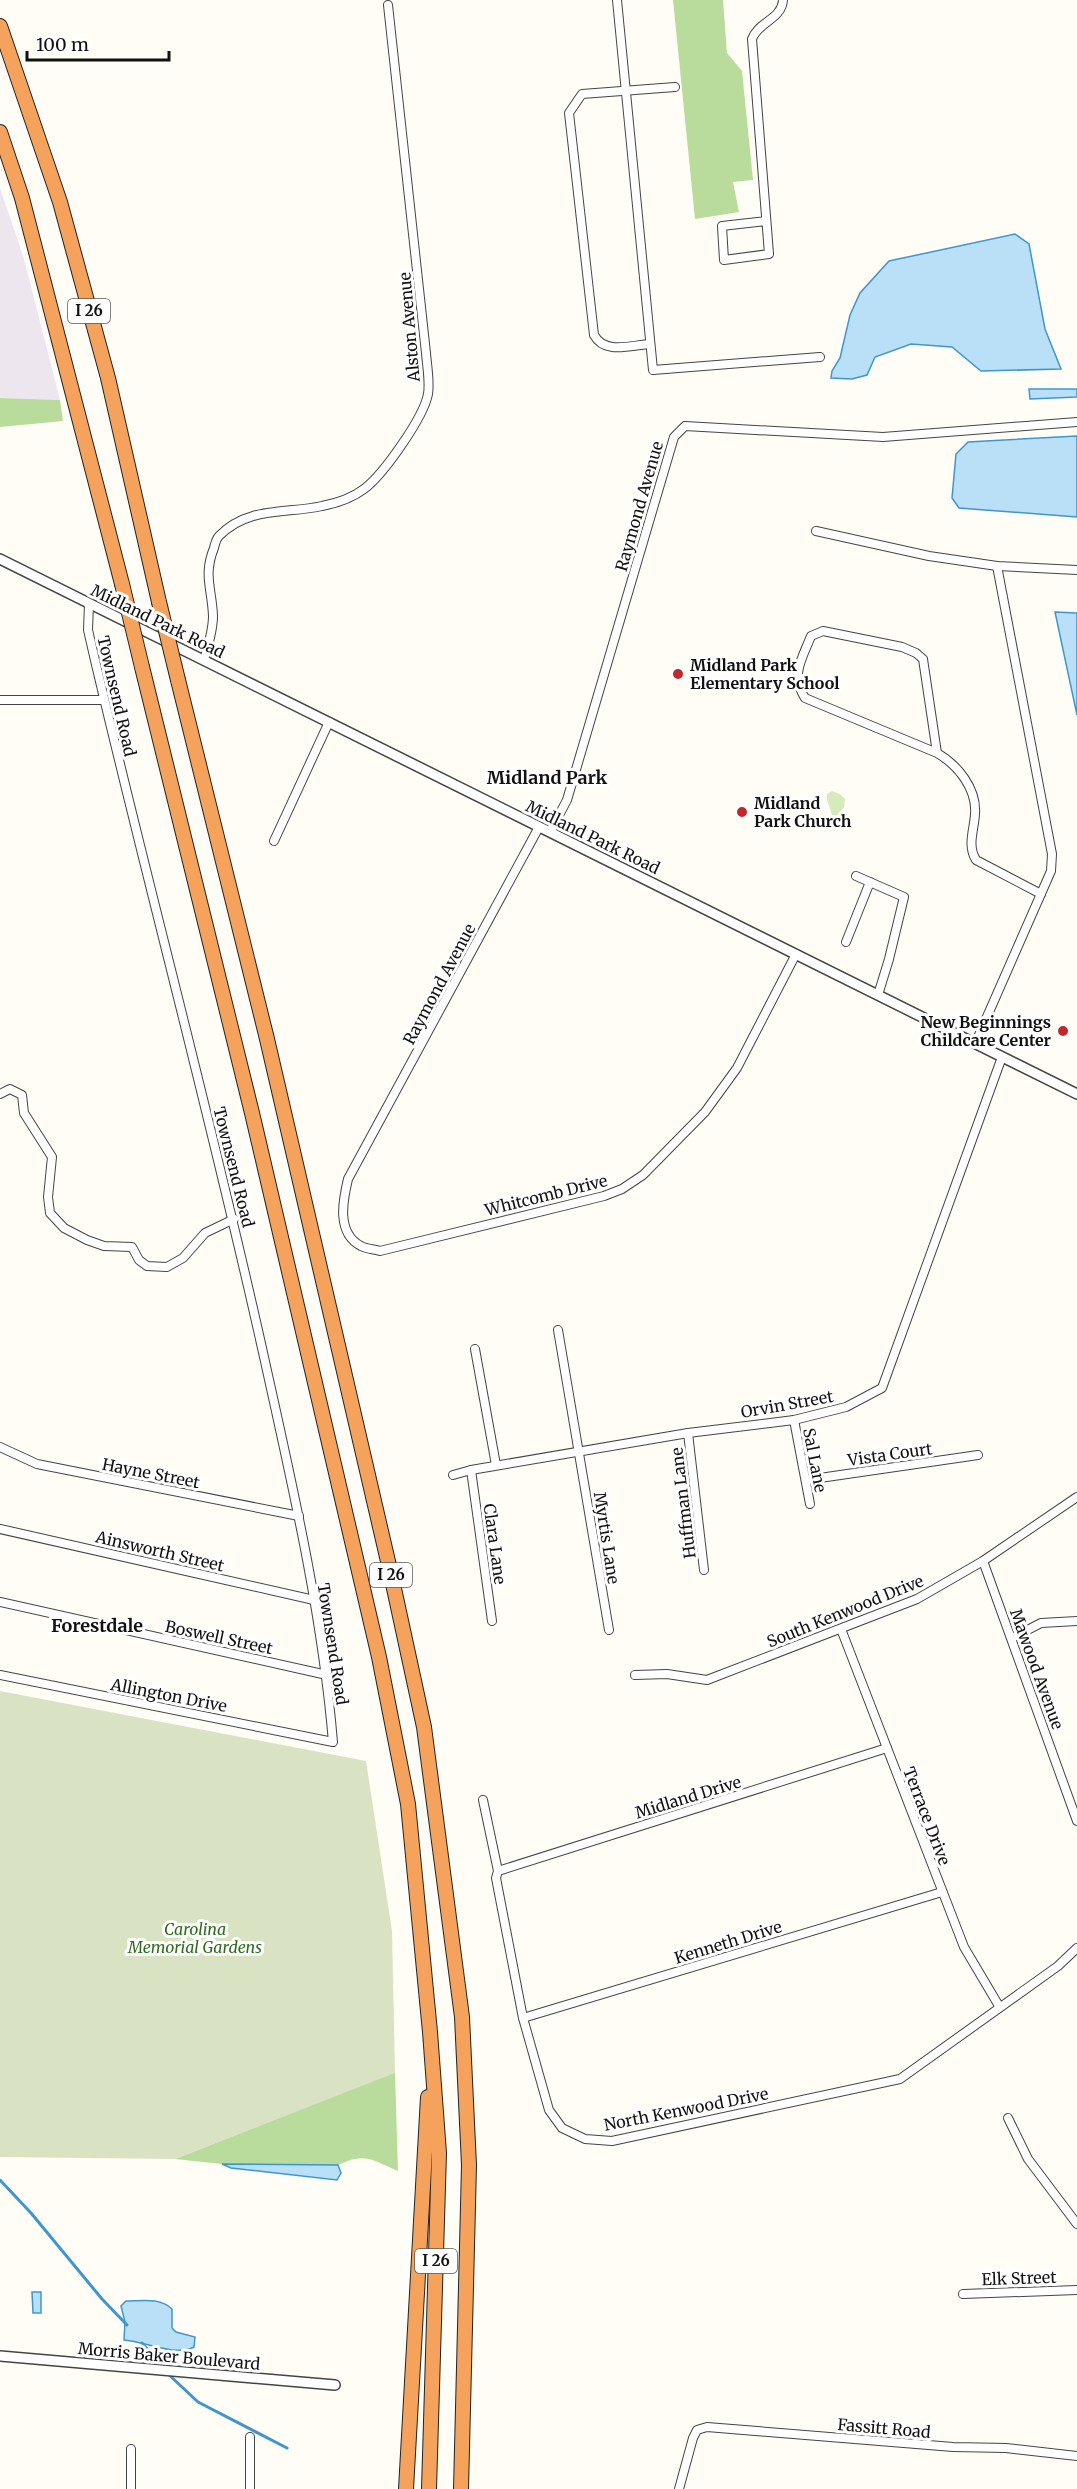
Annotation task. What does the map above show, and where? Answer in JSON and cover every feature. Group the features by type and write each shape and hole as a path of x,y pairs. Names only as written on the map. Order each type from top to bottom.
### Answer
{"highway":[{"name":"I 26","path":"0,26 60,202 108,378 159,602 267,1039 424,1727 462,2017 469,2165 465,2416 461,2489"},
{"name":"I 26","path":"0,132 22,198 122,584 252,1113 379,1657 408,1804 439,2153 429,2489"},
{"path":"406,2489 425,2168 430,2032"},
{"path":"465,2416 466,2489"}],"street":[{"path":"617,0 653,370 820,357"},
{"path":"766,221 722,226 724,260 769,254 752,39 755,31 779,13 783,0"},
{"name":"Alston Avenue","path":"204,660 213,615 207,582 208,561 218,538 233,525 251,517 273,510 321,507 346,500 366,488 404,441 428,394 426,353 388,5"},
{"path":"650,344 609,348 598,342 594,335 569,113 582,94 675,87"},
{"name":"Raymond Avenue","path":"550,832 567,800 674,437 685,426 883,437 1077,422"},
{"path":"816,531 929,556 997,566 1077,570"},
{"name":"Midland Park Road","path":"0,559 1077,1094"},
{"path":"975,1044 1051,872 1052,854 997,566"},
{"name":"Townsend Road","path":"89,604 88,630 104,700 234,1220 299,1516 327,1675 333,1742"},
{"path":"938,753 923,659 902,647 834,633 823,631 811,636 797,673 798,687 805,698 938,753 952,762 969,785 976,812 971,851 976,860 1041,894"},
{"path":"0,700 104,700"},
{"path":"274,841 329,722"},
{"name":"Raymond Avenue","path":"363,1153 538,827"},
{"path":"856,876 904,897 890,959 878,995"},
{"path":"846,942 870,882"},
{"name":"Whitcomb Drive","path":"363,1153 348,1179 342,1207 344,1223 350,1238 361,1247 380,1251 604,1196 622,1189 643,1175 705,1112 737,1068 796,954"},
{"name":"Orvin Street","path":"453,1475 496,1465 688,1433 794,1420 846,1407 882,1388 1002,1057"},
{"path":"0,1094 10,1089 22,1095 24,1113 52,1157 48,1197 50,1213 64,1228 104,1246 132,1247 139,1260 147,1266 166,1267 183,1258 206,1233 234,1220"},
{"name":"Myrtis Lane","path":"558,1330 609,1630"},
{"path":"475,1349 496,1465"},
{"name":"Sal Lane","path":"794,1420 810,1504"},
{"name":"Huffman Lane","path":"688,1433 704,1570"},
{"name":"Hayne Street","path":"0,1447 37,1464 299,1516"},
{"name":"Vista Court","path":"806,1480 978,1455"},
{"name":"Clara Lane","path":"471,1470 492,1622"},
{"name":"South Kenwood Drive","path":"635,1675 668,1674 707,1680 917,1599 983,1561 1077,1497"},
{"name":"Ainsworth Street","path":"0,1529 314,1600"},
{"name":"Mawood Avenue","path":"983,1561 1077,1821"},
{"name":"Boswell Street","path":"0,1602 327,1675"},
{"path":"1012,1638 1041,1623 1077,1621"},
{"name":"Terrace Drive","path":"841,1629 964,1947 999,2006"},
{"name":"Allington Drive","path":"0,1675 333,1742"},
{"name":"Midland Drive","path":"498,1871 886,1748"},
{"name":"North Kenwood Drive","path":"483,1800 498,1871 496,1878 523,2018 549,2110 562,2128 585,2139 612,2141 900,2079 1058,1966 1077,1948"},
{"name":"Kenneth Drive","path":"523,2018 942,1892"},
{"path":"1008,2118 1028,2159 1077,2224"},
{"name":"Elk Street","path":"963,2294 1077,2290"},
{"name":"Morris Baker Boulevard","path":"0,2356 335,2385"},
{"name":"Fassitt Road","path":"679,2489 693,2438 697,2430 707,2427 953,2447 1006,2448 1077,2456"},
{"path":"250,2437 250,2489"},
{"path":"131,2449 131,2489"}],"shaded area":[{"path":"0,188 24,259 60,400 0,398"}],"green space":[{"path":"673,0 723,0 727,53 742,71 753,180 733,182 739,212 695,219"},
{"path":"0,398 60,400 63,421 0,427"},
{"path":"832,791 845,799 844,807 837,816 832,815 827,800 827,794"},
{"name":"Carolina Memorial Gardens","path":"0,1691 366,1761 392,1931 395,2073 175,2159 0,2157"},
{"path":"395,2072 398,2171 362,2158 338,2165 222,2164 175,2159"}],"water":[{"path":"1015,234 1029,244 1045,329 1061,369 981,371 952,347 911,344 875,357 867,375 852,379 831,378 832,371 840,358 850,315 860,293 889,261"},
{"path":"1029,389 1077,389 1077,397 1030,399"},
{"path":"1077,436 1077,517 959,508 952,498 956,454 968,442"},
{"path":"1055,612 1077,613 1077,715"},
{"path":"222,2164 338,2165 341,2173 337,2180 231,2168"},
{"path":"32,2292 41,2292 41,2313 33,2313"},
{"path":"150,2300 167,2305 172,2309 172,2328 176,2332 195,2337 194,2347 178,2350 124,2340 125,2322 121,2306 126,2301"}],"waterway":[{"path":"0,2180 127,2325"},
{"path":"142,2343 163,2368"},
{"path":"167,2373 198,2402 287,2448"}],"place":[{"name":"Midland Park Elementary School","path":"678,674"},
{"name":"Midland Park Church","path":"742,812"},
{"name":"New Beginnings Childcare Center","path":"1063,1031"}],"district":[{"name":"Midland Park","path":"547,778"},
{"name":"Forestdale","path":"97,1626"}]}
